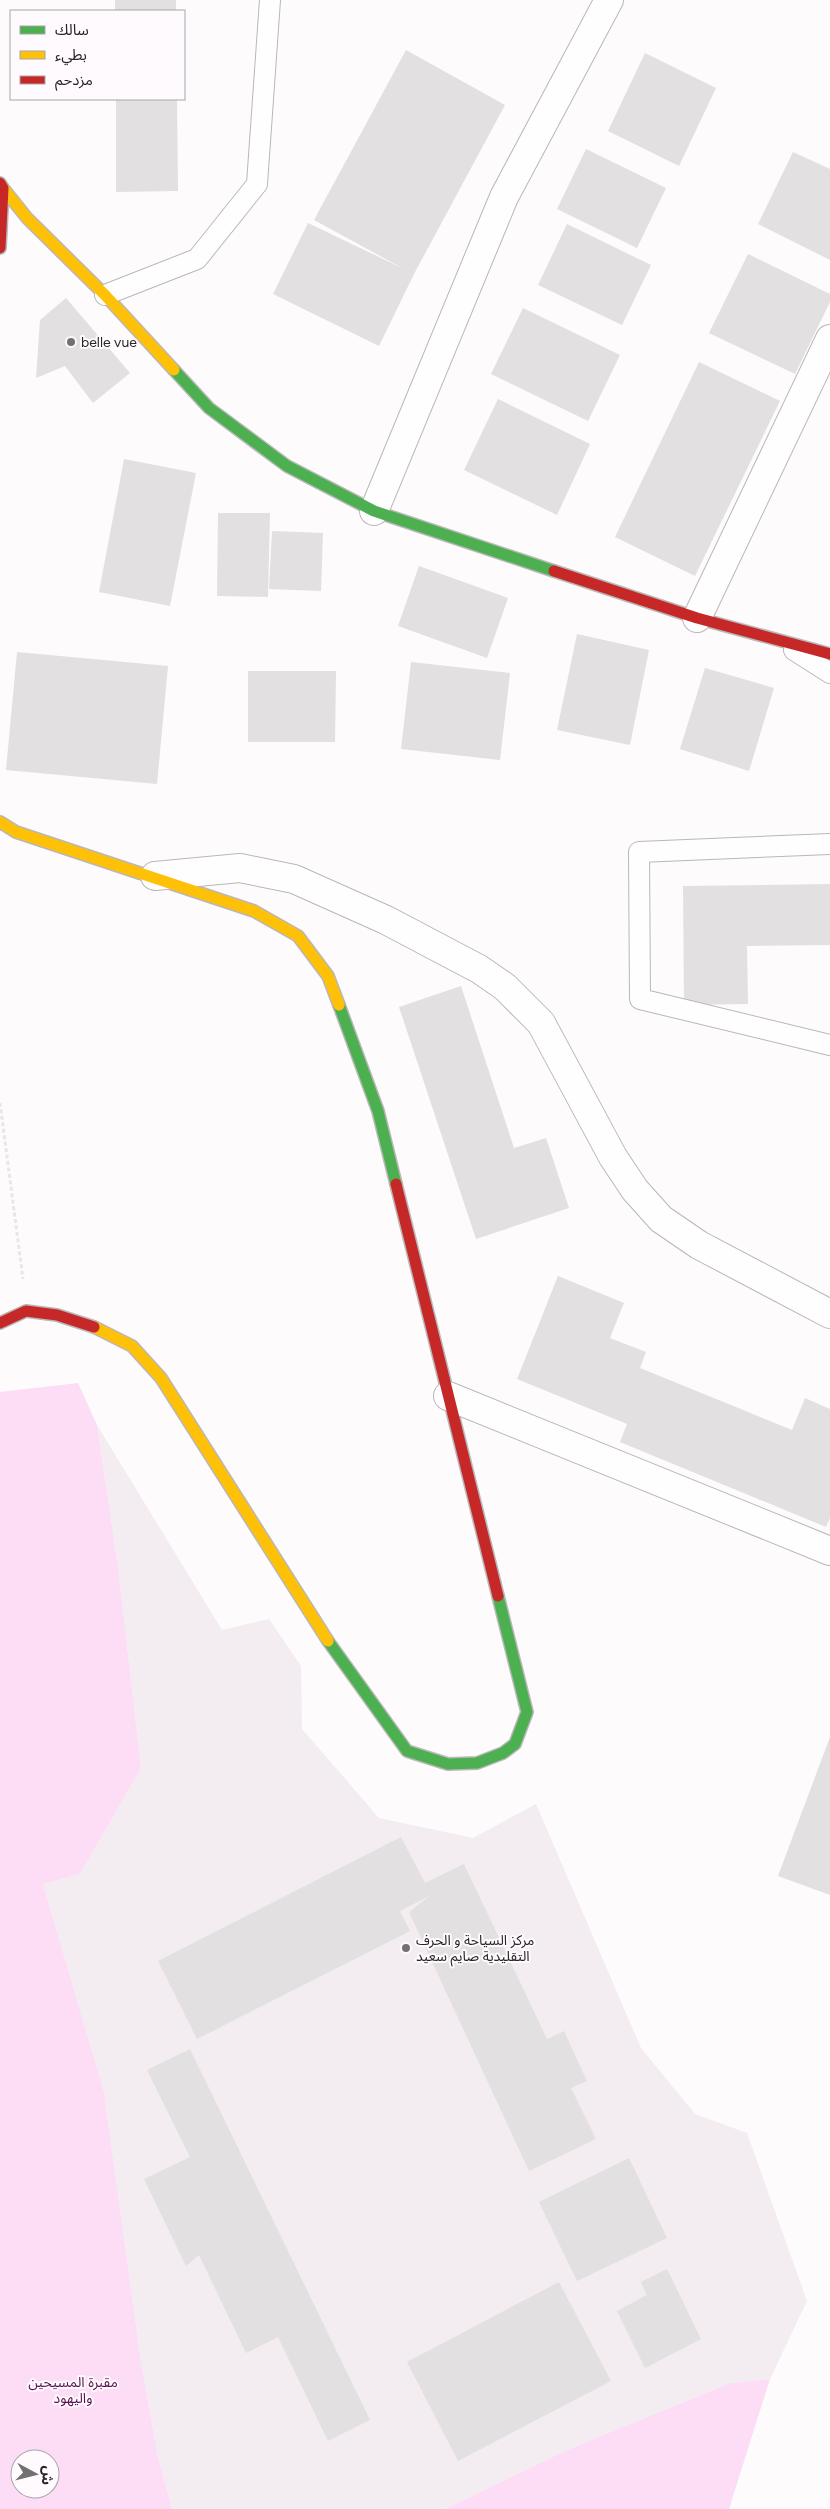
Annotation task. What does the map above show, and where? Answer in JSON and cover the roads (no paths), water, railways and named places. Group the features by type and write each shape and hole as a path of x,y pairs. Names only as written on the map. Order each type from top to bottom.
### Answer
{"street":[{"path":"374,511 504,197 609,0"},
{"path":"2,186 27,218 104,294 209,408 287,466 374,511 697,618 830,654"},
{"path":"0,248 2,186"},
{"path":"697,618 830,338"},
{"path":"0,822 16,832 155,876 254,911 298,936 328,976 378,1112 526,1712 516,1743 487,1762 448,1764 424,1760 407,1751 312,1618 161,1378 132,1346 90,1325 57,1315 26,1311 0,1322"},
{"path":"155,876 240,868 294,879 386,920 479,969 505,987 541,1023 613,1157 635,1190 661,1219 699,1245 830,1314"},
{"path":"448,1396 830,1551"}],"lane":[{"path":"104,294 197,260 257,184 270,0"},
{"path":"777,640 830,673"},
{"path":"830,844 639,852 640,999 830,1045"}],"place":[{"name":"belle vue","path":"71,342"},
{"name":"مركز السياحة و الحرف التقليدية صايم سعيد","path":"406,1948"}],"park label":[{"name":"مقبرة المسيحين واليهود","path":"73,2390"}]}
